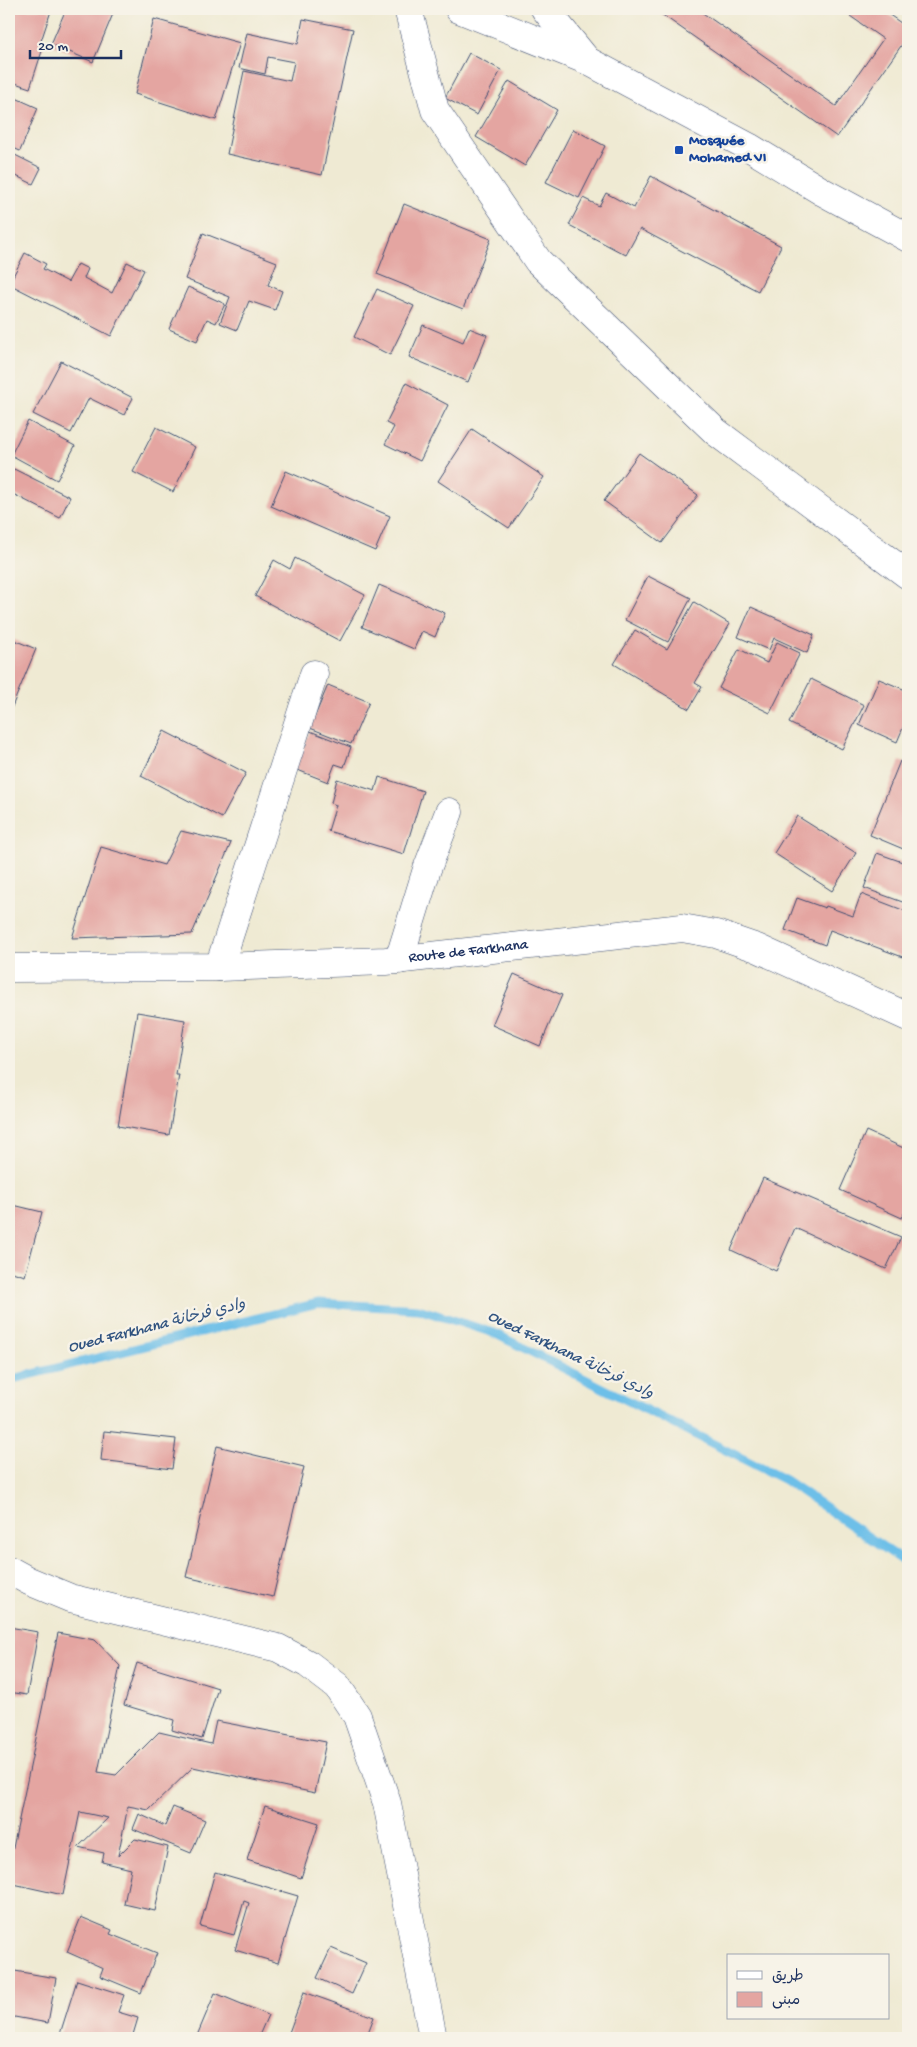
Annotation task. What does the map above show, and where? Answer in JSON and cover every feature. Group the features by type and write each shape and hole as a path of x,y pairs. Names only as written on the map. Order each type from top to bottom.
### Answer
{"street":[{"path":"408,9 435,110 538,261 716,432 908,575"},
{"path":"459,9 586,60 749,147 823,192 908,238"},
{"path":"545,9 586,60"},
{"path":"219,967 314,674"},
{"path":"399,960 427,869 449,812"},
{"name":"Route de Farkhana","path":"9,968 219,967 399,960 682,928 716,934 756,948 908,1017"},
{"path":"9,1570 29,1581 70,1598 278,1648 308,1664 337,1686 357,1716 387,1803 433,2038"}],"building":[{"path":"9,9 46,9 51,11 40,44 44,45 30,88 9,81"},
{"path":"66,9 115,9 93,62 51,44"},
{"path":"654,9 697,9 836,106 883,39 840,9 881,9 908,28 908,36 837,137"},
{"path":"154,19 240,43 216,120 135,94"},
{"path":"303,19 353,29 322,175 227,154 244,71 290,81 294,62 268,57 265,74 239,68 247,33 298,44"},
{"path":"469,53 501,70 477,115 445,98"},
{"path":"509,81 557,110 525,166 476,137"},
{"path":"9,95 38,108 20,151 9,146"},
{"path":"573,129 605,146 579,198 546,182"},
{"path":"9,152 41,168 33,184 14,175 9,187"},
{"path":"651,176 781,246 758,291 640,229 626,255 569,225 583,198 599,206 606,193 634,208"},
{"path":"404,204 491,239 463,309 377,274"},
{"path":"203,233 277,262 268,285 282,291 275,310 249,301 237,330 220,323 230,297 185,279"},
{"path":"25,253 46,264 43,269 68,282 78,264 88,269 84,278 112,293 127,262 144,270 111,336 9,284"},
{"path":"188,287 225,304 216,323 207,319 197,341 169,329"},
{"path":"377,289 414,306 390,355 354,337"},
{"path":"423,325 463,342 469,328 487,335 468,382 409,357"},
{"path":"61,361 133,398 124,415 89,398 71,433 33,414"},
{"path":"406,383 448,405 420,461 385,444 394,427 386,423"},
{"path":"28,421 75,446 57,480 11,455"},
{"path":"156,427 195,447 173,492 133,472"},
{"path":"472,429 544,477 509,528 438,481"},
{"path":"639,453 698,495 662,543 604,501"},
{"path":"14,469 70,497 60,518 9,492 9,479"},
{"path":"286,471 390,516 375,551 271,506"},
{"path":"295,558 365,595 340,641 255,596 274,560 290,569"},
{"path":"648,576 691,598 668,642 625,620"},
{"path":"379,585 445,613 435,637 422,631 414,649 362,627"},
{"path":"694,602 730,624 695,683 702,687 689,709 614,664 635,630 667,649"},
{"path":"751,607 814,635 807,653 774,638 769,650 738,637"},
{"path":"9,638 36,649 9,714"},
{"path":"777,642 800,653 770,713 719,688 739,649 767,663"},
{"path":"811,679 864,705 842,749 789,723"},
{"path":"879,679 908,691 908,716 897,742 859,725"},
{"path":"328,685 369,702 351,744 310,728"},
{"path":"164,731 246,773 222,818 141,776"},
{"path":"310,731 351,747 344,767 335,764 328,782 295,769"},
{"path":"900,761 908,764 908,851 870,835"},
{"path":"379,777 423,791 404,854 328,831 336,805 331,803 337,779 375,791"},
{"path":"797,816 856,853 832,891 774,853"},
{"path":"181,831 231,843 192,934 72,938 101,847 164,865"},
{"path":"877,853 908,864 908,904 864,888"},
{"path":"861,894 908,912 908,959 830,930 825,945 785,930 797,898 853,916"},
{"path":"514,974 562,995 540,1046 492,1025"},
{"path":"137,1012 185,1020 176,1075 179,1075 169,1135 118,1126"},
{"path":"866,1131 908,1150 908,1204 902,1218 840,1190"},
{"path":"763,1178 901,1237 886,1269 795,1228 776,1271 731,1250"},
{"path":"9,1204 42,1212 25,1276 9,1271"},
{"path":"104,1431 176,1439 172,1469 101,1460"},
{"path":"217,1446 304,1467 273,1597 186,1577"},
{"path":"9,1627 38,1632 27,1695 9,1692"},
{"path":"58,1633 95,1640 120,1666 98,1772 116,1775 159,1732 211,1744 216,1721 326,1742 315,1793 193,1767 149,1810 128,1806 118,1856 135,1839 168,1847 155,1911 124,1904 131,1869 102,1862 104,1853 78,1847 108,1818 80,1812 63,1895 9,1883 9,1867"},
{"path":"137,1663 218,1688 202,1739 172,1730 174,1720 124,1705"},
{"path":"265,1806 319,1823 301,1878 247,1860"},
{"path":"173,1807 205,1820 191,1853 133,1829 139,1814 165,1826"},
{"path":"215,1872 298,1896 278,1963 235,1950 249,1903 244,1901 234,1935 200,1926"},
{"path":"81,1917 112,1930 110,1934 157,1953 141,1993 100,1976 103,1968 67,1952"},
{"path":"331,1948 366,1963 352,1994 317,1978"},
{"path":"9,1970 56,1978 48,2023 9,2016"},
{"path":"77,1980 124,1995 118,2012 138,2018 132,2038 75,2038 60,2034"},
{"path":"304,1992 374,2017 366,2038 287,2038"},
{"path":"215,1993 268,2015 258,2038 196,2038"}],"waterway":[{"name":"Oued Farkhana وادي فرخانة","path":"9,1380 318,1303 418,1309 494,1333 785,1480 908,1564"}],"place":[{"name":"Mosquée Mohamed VI","path":"679,150"}]}
